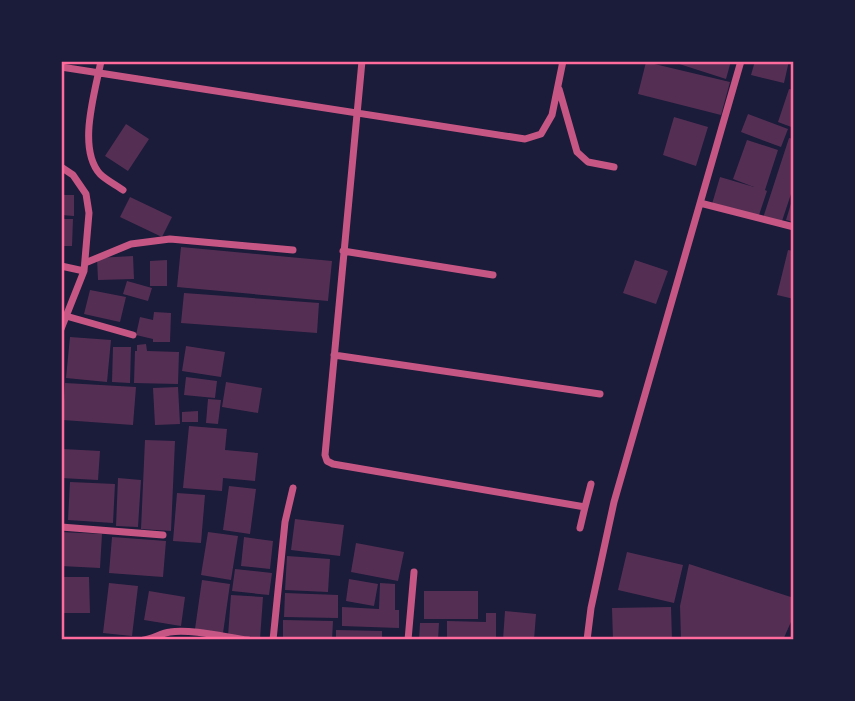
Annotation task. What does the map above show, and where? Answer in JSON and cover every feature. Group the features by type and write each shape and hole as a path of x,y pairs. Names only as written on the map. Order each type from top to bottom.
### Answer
{"street":[{"path":"101,61 88,152 100,174 123,190"},
{"path":"362,61 325,455 327,461 585,507"},
{"path":"61,67 525,139 541,134 552,115 563,61"},
{"path":"587,640 591,608 614,502 741,61"},
{"path":"559,89 577,152 589,162 614,167"},
{"path":"61,167 73,175 86,194 89,213 85,267 61,329"},
{"path":"700,203 794,227"},
{"path":"61,266 85,267 131,244 170,239 293,250"},
{"path":"343,251 492,275"},
{"path":"66,316 133,335"},
{"path":"334,355 600,394"},
{"path":"580,528 591,484"},
{"path":"274,640 285,522 293,488"},
{"path":"61,527 163,535"},
{"path":"408,640 414,572"},
{"path":"144,640 167,632 183,631 248,640"}],"building":[{"path":"670,61 731,61 726,79"},
{"path":"755,61 789,61 784,83 751,75"},
{"path":"646,62 730,82 721,115 638,94"},
{"path":"789,89 794,90 794,128 778,122"},
{"path":"748,114 788,129 781,147 741,132"},
{"path":"674,117 708,127 696,166 663,155"},
{"path":"126,124 149,139 128,171 105,156"},
{"path":"789,138 794,139 794,185 781,224 763,218"},
{"path":"747,140 778,150 758,218 712,204 720,177 754,187 733,179"},
{"path":"61,195 74,195 74,216 61,215"},
{"path":"130,197 172,217 162,237 120,217"},
{"path":"794,198 794,222 786,220"},
{"path":"61,219 73,219 72,246 61,246"},
{"path":"181,247 332,261 328,301 177,287"},
{"path":"788,250 794,251 794,299 777,295"},
{"path":"133,256 134,279 98,280 97,258"},
{"path":"167,260 167,286 150,286 150,261"},
{"path":"635,260 668,271 656,304 623,293"},
{"path":"127,281 152,288 148,301 123,294"},
{"path":"90,290 126,297 120,322 84,314"},
{"path":"184,293 319,303 317,333 181,323"},
{"path":"154,312 171,313 170,342 153,342 153,339 136,335 140,317 153,320"},
{"path":"70,337 111,340 107,382 66,378"},
{"path":"146,344 147,351 179,352 178,384 134,383 135,351 137,345"},
{"path":"186,346 225,352 221,377 182,371"},
{"path":"113,347 131,347 130,383 112,382"},
{"path":"186,377 217,381 215,398 184,395"},
{"path":"226,382 262,388 258,413 222,407"},
{"path":"65,383 136,387 133,425 63,420"},
{"path":"178,387 180,424 155,425 153,388"},
{"path":"208,399 221,400 218,424 206,423"},
{"path":"198,411 198,422 182,422 182,412"},
{"path":"189,426 227,429 225,450 258,453 255,481 223,478 222,491 183,488"},
{"path":"145,440 175,441 171,531 141,529"},
{"path":"63,449 100,451 98,480 61,478"},
{"path":"118,478 141,480 138,527 116,526"},
{"path":"70,482 115,484 113,523 68,520"},
{"path":"229,486 256,489 250,534 223,530"},
{"path":"177,493 205,495 201,543 173,541"},
{"path":"295,519 344,525 340,556 291,550"},
{"path":"61,532 102,534 100,568 61,566"},
{"path":"208,532 238,536 231,580 201,575"},
{"path":"112,537 166,541 163,577 109,573"},
{"path":"244,537 273,541 270,569 241,566"},
{"path":"356,543 404,552 398,581 351,572"},
{"path":"627,552 683,565 674,603 618,590"},
{"path":"287,556 330,559 328,592 285,590"},
{"path":"689,564 794,598 794,615 783,640 681,639 680,606"},
{"path":"235,569 272,573 269,595 232,591"},
{"path":"61,577 89,577 90,613 61,613"},
{"path":"349,579 378,584 374,606 346,601"},
{"path":"202,580 230,584 223,633 195,629"},
{"path":"109,583 138,586 132,636 103,633"},
{"path":"380,583 395,584 395,610 399,610 399,628 342,626 342,607 379,609"},
{"path":"149,591 185,597 181,626 144,620"},
{"path":"424,591 478,591 478,619 424,619"},
{"path":"285,593 338,595 338,618 284,617"},
{"path":"231,595 263,597 260,639 228,636"},
{"path":"671,607 672,640 613,640 612,608"},
{"path":"505,611 536,614 534,640 503,640"},
{"path":"486,613 496,613 496,640 447,640 447,621 486,622"},
{"path":"283,620 333,621 332,640 283,640"},
{"path":"420,623 439,623 438,640 419,640"},
{"path":"336,630 382,631 382,640 336,640"}]}
